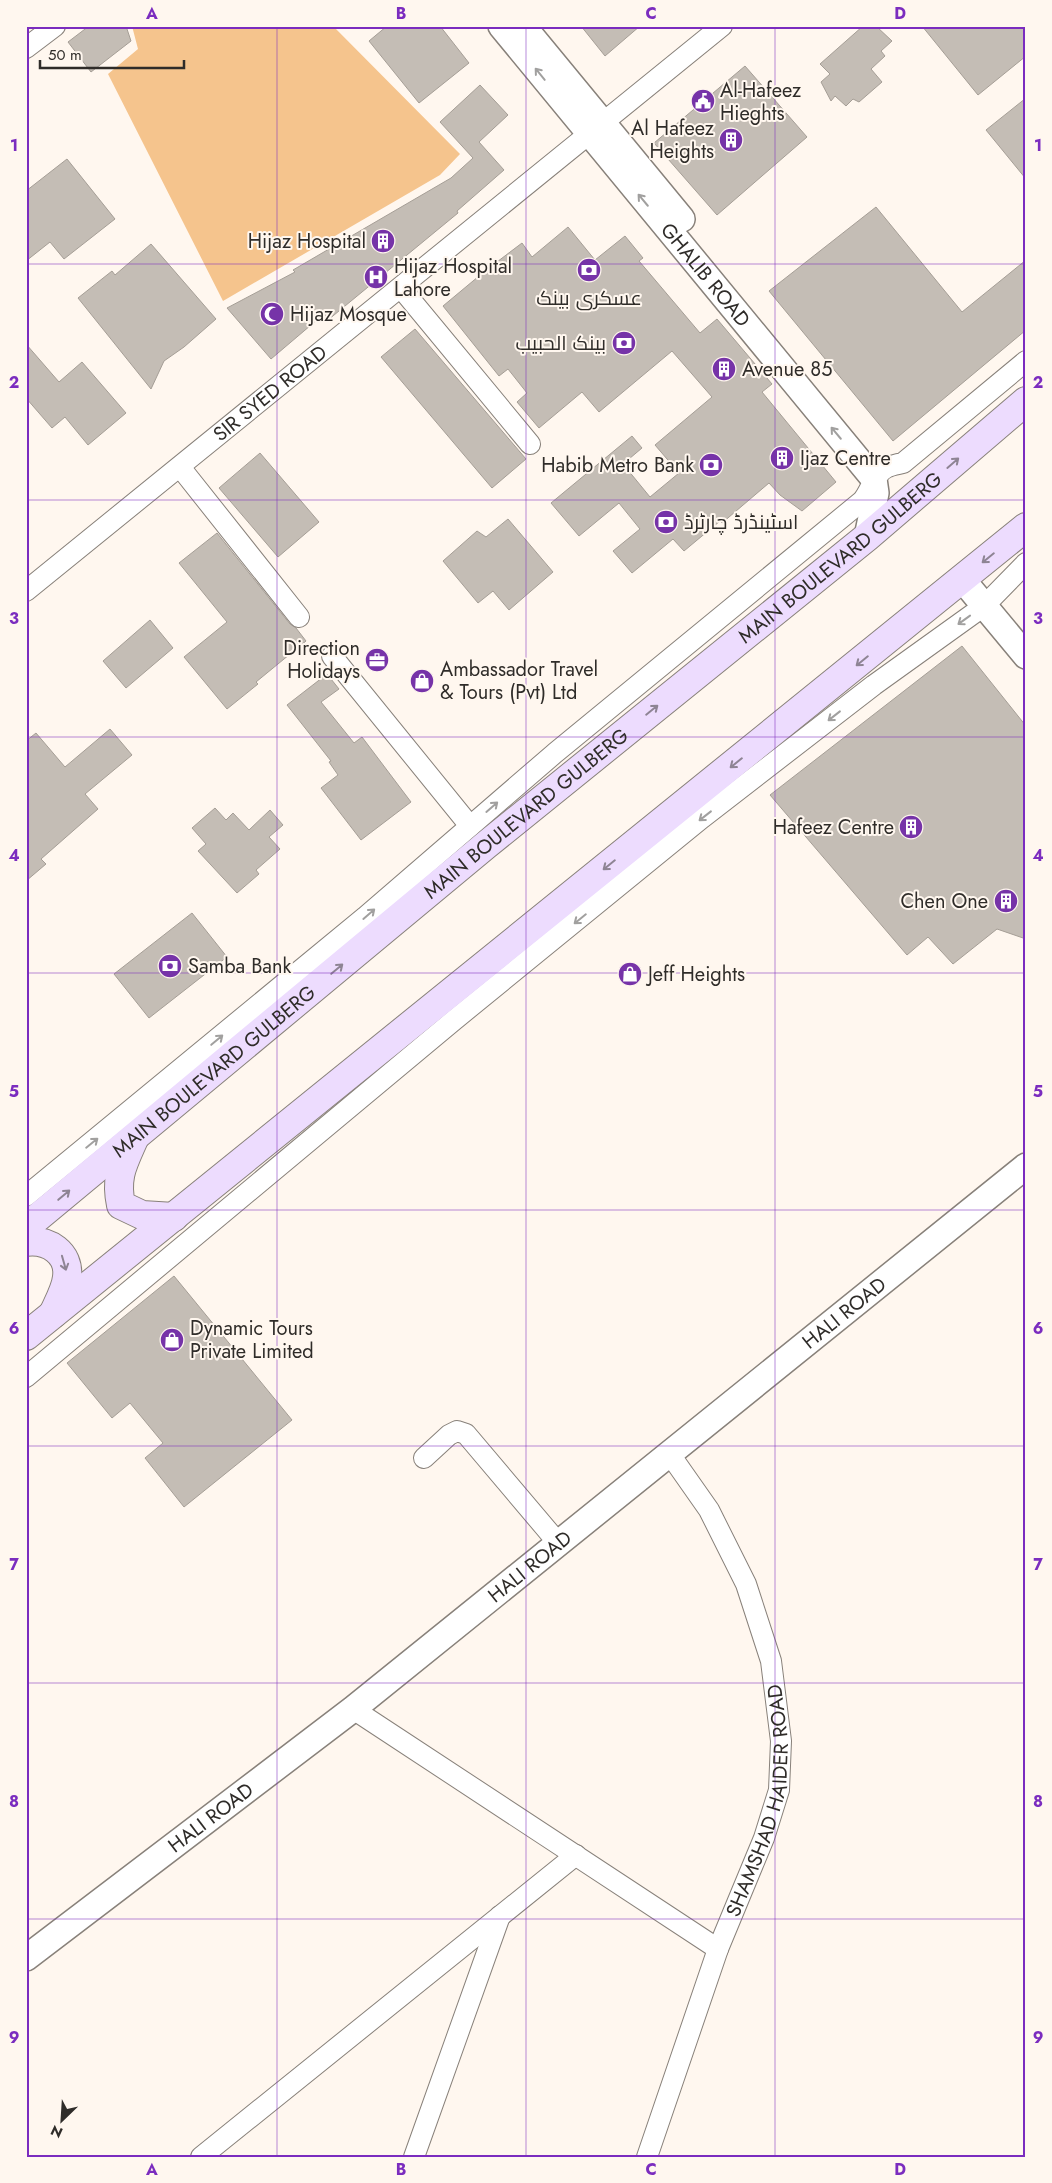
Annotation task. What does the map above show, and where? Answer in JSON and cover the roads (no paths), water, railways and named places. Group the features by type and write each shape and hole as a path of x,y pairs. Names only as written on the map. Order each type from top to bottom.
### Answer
{"main road":[{"name":"MAIN BOULEVARD GULBERG","path":"26,1226 493,839 867,537 1026,401"},
{"path":"26,1336 1026,527"},
{"path":"135,1136 123,1164 117,1188 121,1206 142,1215 174,1217"},
{"path":"26,1242 35,1241 57,1248 65,1258 68,1277 53,1314"}],"street":[{"name":"GHALIB ROAD","path":"501,26 596,129 880,473"},
{"name":"GHALIB ROAD","path":"524,26 596,129"},
{"name":"SIR SYED ROAD","path":"26,591 722,26"},
{"path":"26,48 48,28"},
{"path":"401,288 530,444"},
{"path":"26,1196 365,917 555,753 862,501 880,473 903,462 1026,362"},
{"path":"180,467 298,617"},
{"path":"867,537 880,473"},
{"path":"26,1377 702,818 874,685 984,606 1026,564"},
{"path":"962,579 1026,656"},
{"path":"332,656 470,826"},
{"name":"HALI ROAD","path":"26,1958 353,1708 1026,1166"},
{"path":"424,1458 449,1435 457,1431 466,1434 559,1544"},
{"name":"SHAMSHAD HAIDER ROAD","path":"647,2157 718,1949 764,1838 779,1790 781,1740 771,1661 746,1584 709,1510 669,1453"},
{"path":"353,1708 718,1949"},
{"path":"201,2157 576,1854"},
{"path":"414,2157 501,1915"}],"place":[{"name":"Al-Hafeez Hieghts","path":"703,101"},
{"name":"Al Hafeez Heights","path":"731,140"},
{"name":"Hijaz Hospital","path":"383,241"},
{"name":"عسکری بینک","path":"589,270"},
{"name":"Hijaz Hospital Lahore","path":"376,277"},
{"name":"Hijaz Mosque","path":"272,314"},
{"name":"بينک الحبيب","path":"624,343"},
{"name":"Avenue 85","path":"724,369"},
{"name":"Ijaz Centre","path":"782,458"},
{"name":"Habib Metro Bank","path":"711,465"},
{"name":"اسٹینڈرڈ چارٹرڈ","path":"666,522"},
{"name":"Direction Holidays","path":"377,660"},
{"name":"Ambassador Travel & Tours (Pvt) Ltd","path":"422,681"},
{"name":"Hafeez Centre","path":"911,827"},
{"name":"Chen One","path":"1006,901"},
{"name":"Samba Bank","path":"170,966"},
{"name":"Jeff Heights","path":"630,974"},
{"name":"Dynamic Tours Private Limited","path":"172,1340"}]}
